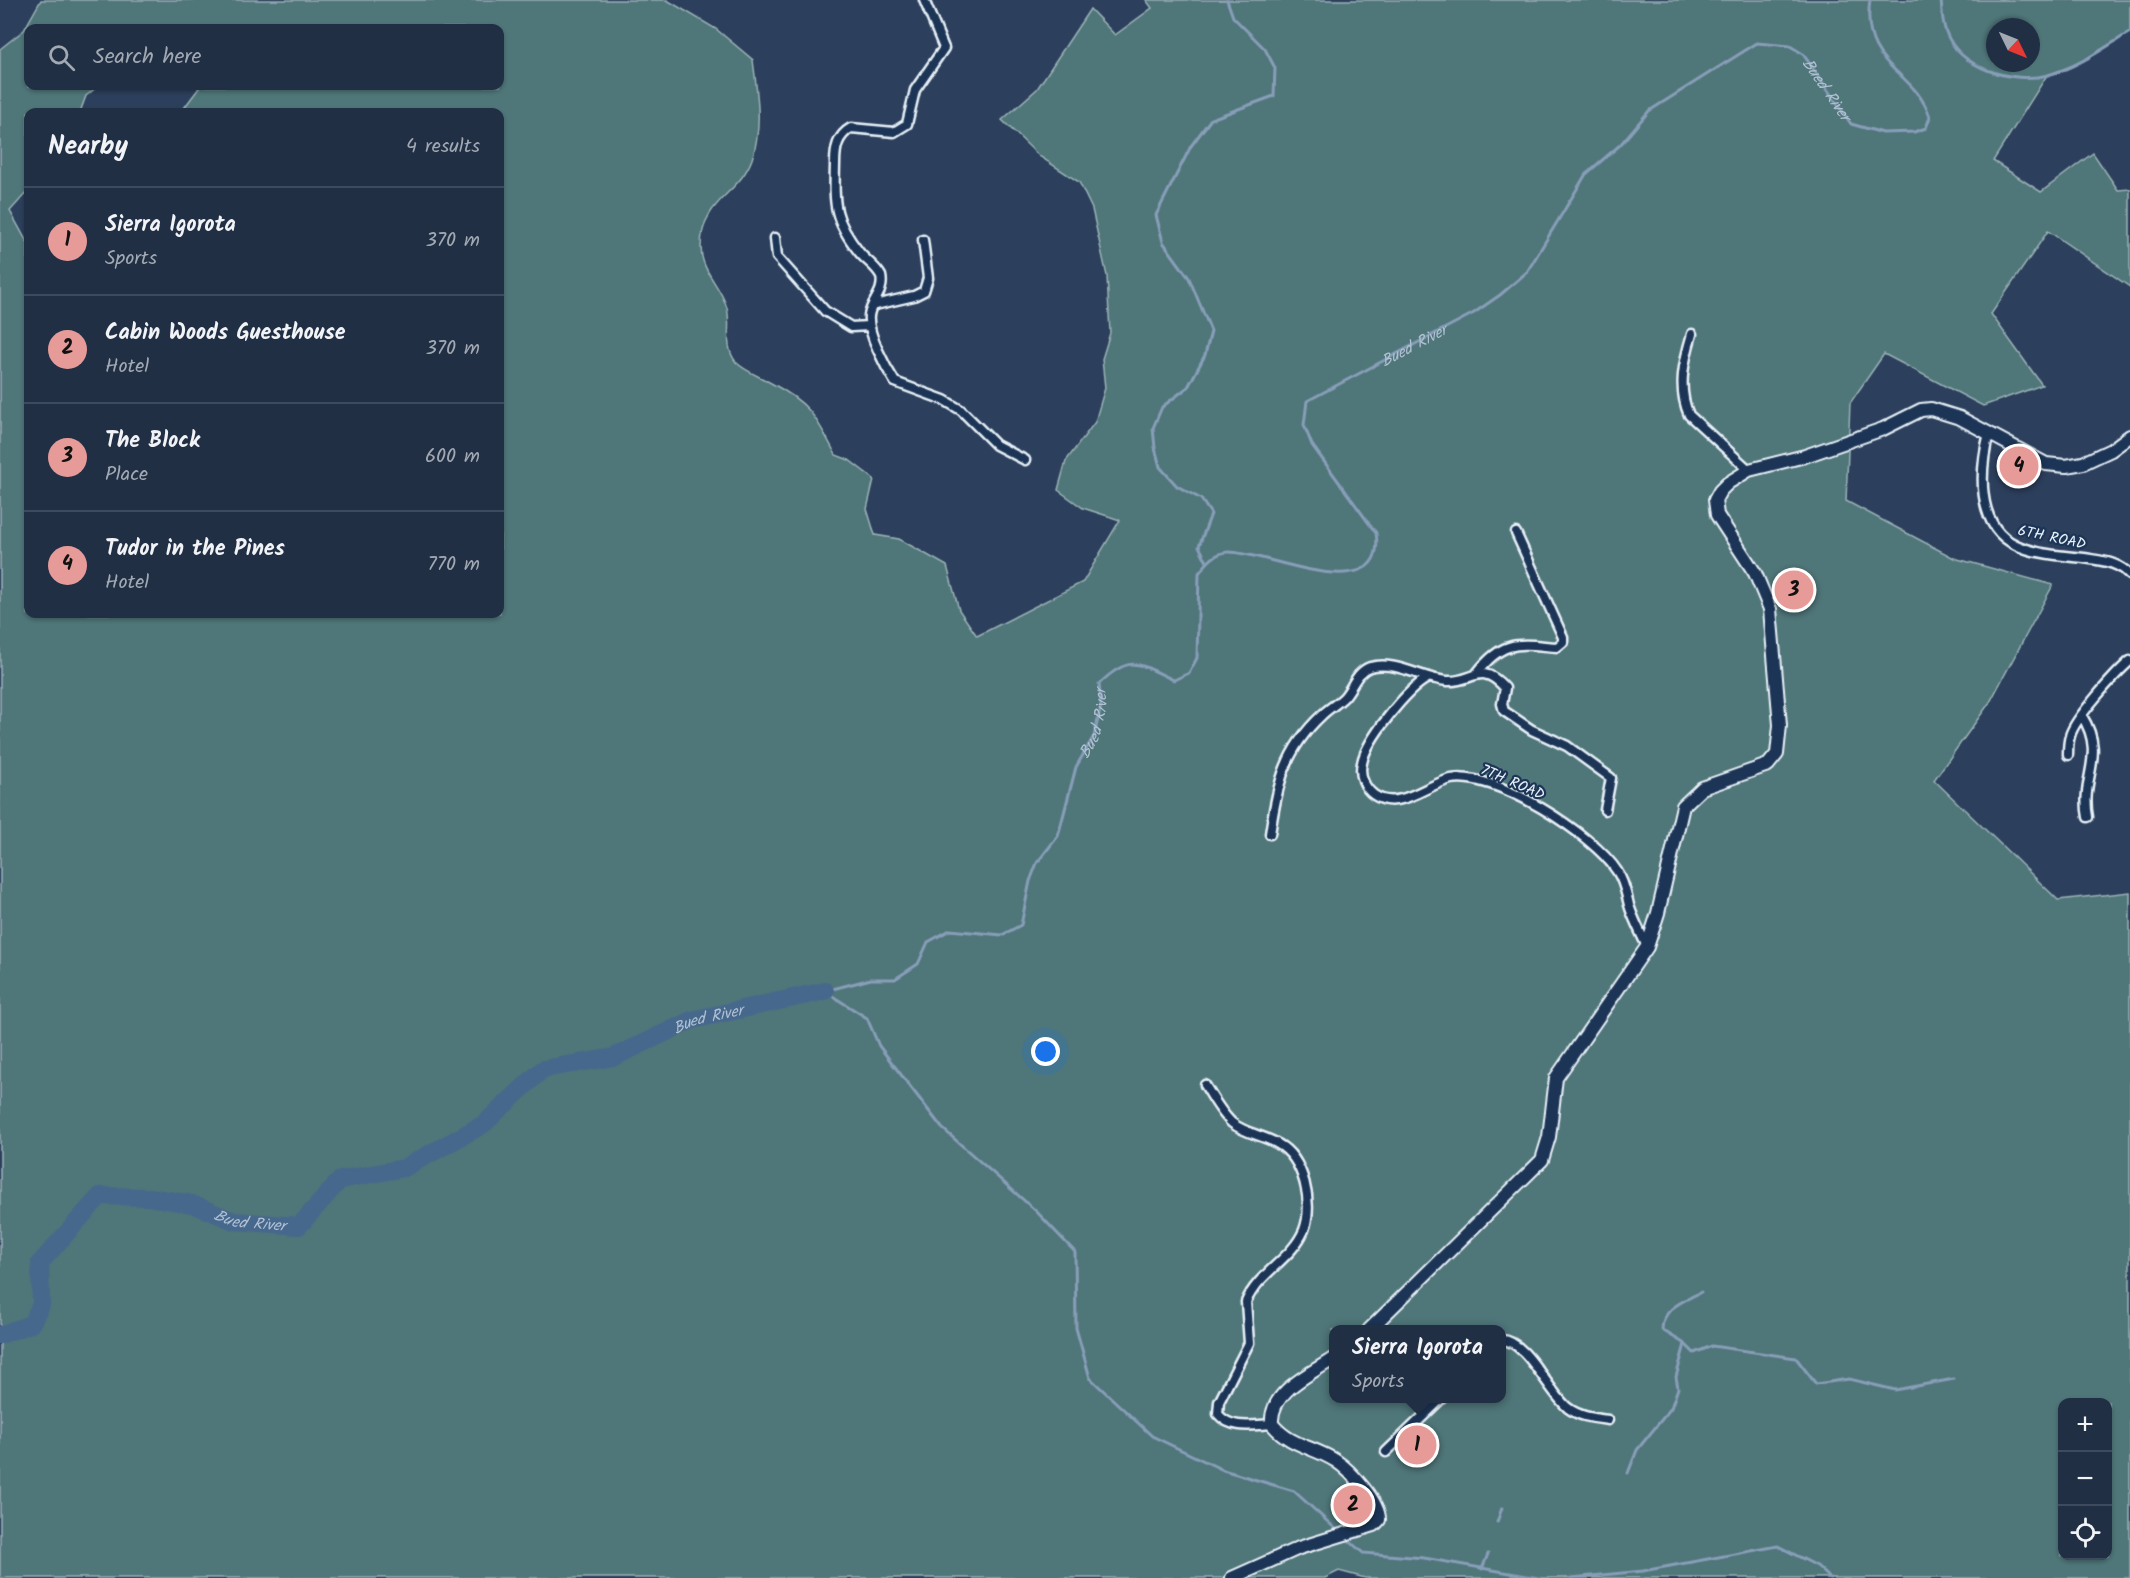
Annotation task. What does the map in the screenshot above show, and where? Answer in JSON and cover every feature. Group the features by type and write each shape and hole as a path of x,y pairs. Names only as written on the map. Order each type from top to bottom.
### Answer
{"main road":[{"path":"1373,1325 1542,1161 1550,1137 1556,1078 1647,947 1658,913 1683,806 1702,788 1768,765 1777,754 1780,726 1770,609 1755,573 1717,515 1715,500 1728,483 1749,470 1828,448 1883,429 1921,410 1931,409 1960,418 2046,464 2066,466 2083,463 2111,450 2130,436"},
{"path":"1232,1578 1299,1548 1374,1525 1379,1520 1368,1494 1349,1472 1334,1460 1298,1445 1272,1424 1271,1414 1276,1401 1296,1383 1329,1362"}],"street":[{"path":"924,0 944,48 915,90 906,124 894,132 851,128 841,136 835,153 834,207 843,230 881,276 883,282 875,305 869,313 869,326 896,383 928,393 962,410 996,445 1025,460"},
{"path":"775,238 777,257 825,310 850,327 869,326"},
{"path":"875,305 914,296 924,291 928,278 923,240"},
{"path":"1692,334 1682,384 1683,402 1689,415 1749,470"},
{"name":"6TH ROAD","path":"1989,433 1983,457 1983,488 1990,519 1998,531 2018,547 2104,560 2122,567 2130,575"},
{"path":"1270,834 1280,776 1289,758 1314,724 1345,696 1363,671 1370,667 1386,666 1428,678 1455,681 1477,673 1495,654 1514,644 1557,647 1563,642 1563,637 1516,533"},
{"path":"2068,755 2070,736 2082,716 2112,678 2130,661"},
{"path":"1477,673 1494,678 1505,688 1502,707 1510,716 1532,730 1567,746 1611,778 1605,810"},
{"name":"7TH ROAD","path":"1428,678 1414,687 1368,748 1360,773 1365,786 1374,795 1398,800 1449,779 1466,778 1482,782 1549,812 1584,837 1617,870 1647,947"},
{"path":"2082,716 2094,748 2086,804 2088,817"},
{"path":"1205,1085 1231,1122 1241,1130 1281,1145 1288,1152 1307,1194 1307,1219 1300,1237 1248,1296 1246,1302 1249,1343 1219,1402 1218,1414 1223,1420 1234,1425 1272,1424"},
{"path":"1506,1341 1510,1341 1528,1357 1552,1392 1568,1408 1589,1418 1608,1420"},
{"path":"1386,1452 1437,1403"}],"green space":[{"path":"41,0 667,0 716,29 753,60 758,110 757,134 752,159 739,181 707,218 701,247 707,270 726,305 732,355 743,368 796,398 817,421 836,455 849,460 874,479 867,509 875,535 899,539 947,566 959,610 977,636 1083,582 1120,520 1083,508 1058,490 1066,461 1095,422 1105,388 1102,359 1110,333 1107,276 1092,209 1079,182 1039,156 1002,120 1037,89 1090,9 1115,35 1152,8 1146,0 2130,0 2130,32 2079,63 2047,75 1993,161 2041,192 2093,153 2118,190 2130,189 2130,287 2048,231 1991,314 2042,385 1983,406 1884,354 1850,403 1846,501 1954,558 2053,585 1990,702 1934,780 2058,900 2130,892 2130,1578 1365,1578 1339,1571 1325,1578 0,1578 0,49 24,30 24,90 93,90 86,96 82,108 24,108 24,195 10,211 24,237 24,618 504,618 504,108 184,108 198,90 504,90 504,24 27,24"}],"waterway":[{"path":"1207,562 1199,546 1211,514 1201,499 1177,486 1160,467 1153,428 1162,407 1188,387 1205,355 1211,331 1189,278 1163,242 1156,215 1191,146 1211,119 1274,96 1275,68 1265,49 1233,17 1227,0"},
{"name":"Bued River","path":"825,991 871,979 895,979 918,964 928,942 950,930 1002,935 1021,925 1030,881 1037,863 1058,836 1076,767 1094,736 1101,706 1099,684 1119,668 1135,664 1174,680 1189,673 1197,658 1199,573 1211,559 1228,552 1319,571 1343,573 1363,569 1374,556 1376,533 1312,445 1304,425 1307,401 1474,313 1500,295 1527,272 1586,174 1620,145 1649,111 1757,43 1790,46 1803,54 1851,124 1883,133 1914,132 1926,128 1930,117 1922,100 1880,54 1873,40 1869,23 1870,0"},
{"name":"Bued River","path":"1941,0 1946,32 1953,45 1975,64 2004,75 2034,77 2059,72 2130,32"},
{"name":"Bued River","path":"0,1335 31,1324 41,1305 40,1263 100,1196 149,1197 192,1204 234,1221 299,1226 340,1180 404,1168 484,1124 543,1069 614,1057 692,1020 825,991"},
{"path":"826,992 867,1018 879,1046 942,1128 1036,1211 1075,1252 1076,1328 1090,1378 1152,1436 1223,1470 1294,1491 1339,1532"},
{"path":"1628,1473 1637,1450 1671,1408 1678,1388 1676,1377 1685,1344 1662,1330 1663,1322 1675,1306 1701,1292"},
{"path":"1685,1344 1694,1353 1712,1346 1796,1358 1816,1384 1849,1379 1895,1390 1954,1379"},
{"path":"1497,1522 1502,1508"},
{"path":"1346,1538 1363,1553 1424,1558 1539,1578"},
{"path":"1571,1578 1643,1571 1778,1546 1817,1566 1830,1578"},
{"path":"1482,1569 1488,1554"}],"place":[{"name":"Tudor in the Pines","path":"2019,466"},
{"name":"The Block","path":"1794,590"},
{"name":"Sierra Igorota","path":"1417,1445"},
{"name":"Cabin Woods Guesthouse","path":"1353,1505"}]}
